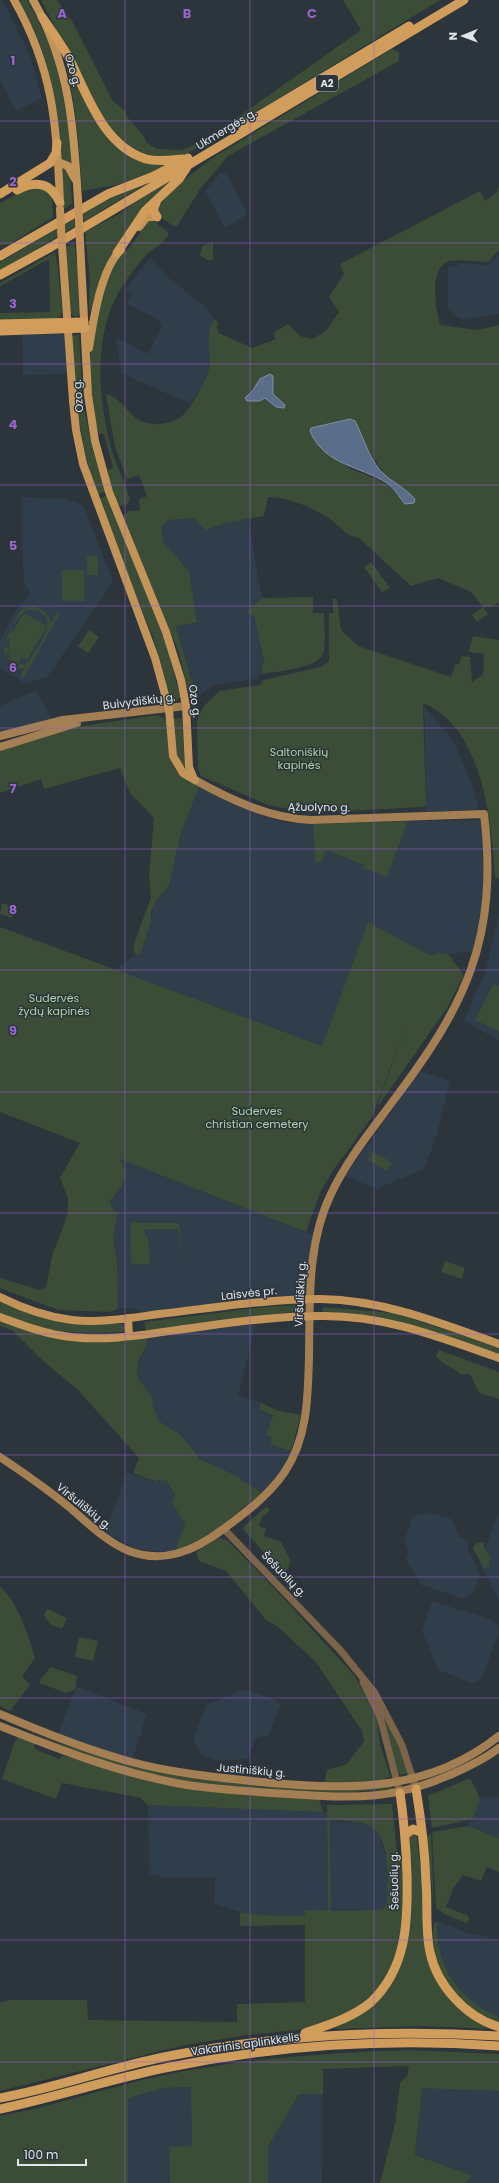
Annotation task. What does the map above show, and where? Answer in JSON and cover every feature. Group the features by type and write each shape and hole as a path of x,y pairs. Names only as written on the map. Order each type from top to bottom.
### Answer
{"highway":[{"name":"Ukmergės g.","path":"1,251 21,245 108,194 189,162 452,0"},
{"name":"Ukmergės g.","path":"0,275 464,0"},
{"path":"42,17 68,56 105,128 117,141 133,153 146,159 189,162 179,179 140,217 117,253"},
{"path":"0,194 54,163 57,143"},
{"path":"0,200 26,185 38,183 52,190 60,206"},
{"path":"157,199 153,210 157,217"},
{"path":"0,324 84,325"},
{"path":"0,332 67,325"},
{"name":"Šešuolių g.","path":"416,1789 422,1832 428,1904 428,1937 432,1960 444,1985 457,2001 476,2016 499,2027"},
{"name":"Šešuolių g.","path":"292,2038 328,2026 356,2013 378,1994 393,1973 402,1950 407,1919 405,1835 400,1793"},
{"path":"405,1835 413,1829 422,1832"},
{"name":"Vakarinis aplinkkelis","path":"0,2098 163,2058 230,2046 292,2038 389,2033 499,2036"},
{"name":"Vakarinis aplinkkelis","path":"0,2109 55,2097 132,2075 244,2054 321,2046 366,2044 449,2044 499,2046"}],"main road":[{"path":"14,0 34,39 43,63 52,99 57,143"},
{"name":"Ozo g.","path":"33,0 42,17 61,63 67,85 73,132 77,184 90,418 100,463 109,492 166,632 181,680 186,706 189,767 195,780"},
{"path":"54,163 68,166 77,184"},
{"name":"Ozo g.","path":"54,163 60,206 67,325 76,430 83,464 94,498 145,628 169,708 173,756"},
{"path":"86,364 96,305 103,284 117,253 127,245 145,219 150,216 157,217"},
{"name":"Buivydiškių g.","path":"0,736 53,722 186,706"},
{"name":"Buivydiškių g.","path":"0,746 95,717"},
{"name":"Ąžuolyno g.","path":"173,756 183,772 195,780 255,808 293,819 311,820 484,814"},
{"name":"Viršuliškių g.","path":"0,1457 39,1483 111,1542 134,1552 163,1556 181,1554 206,1542 224,1529 271,1489 283,1474 294,1454 302,1432 307,1406 314,1247 323,1212 340,1176 450,1022 475,969 485,934 490,888 490,854 484,814"},
{"name":"Laisvės pr.","path":"0,1297 35,1311 71,1320 128,1318 260,1302 311,1299 372,1304 402,1310 499,1344"},
{"path":"0,1317 58,1335 92,1338 129,1336 220,1324 310,1316 345,1317 400,1325 439,1335 499,1358"},
{"path":"128,1318 129,1336"},
{"name":"Justiniškių g.","path":"0,1714 60,1740 128,1761 192,1774 298,1785 362,1787 398,1783 413,1779 465,1758 499,1736"},
{"name":"Justiniškių g.","path":"0,1726 96,1762 186,1784 256,1792 343,1797 400,1793 416,1789 467,1767 499,1748"}],"street":[{"name":"Šešuolių g.","path":"224,1529 337,1647 375,1693 389,1716 402,1745 416,1789"},
{"name":"Šešuolių g.","path":"357,1671 380,1717 384,1738 400,1793"}],"shaded area":[{"path":"0,0 3,0 30,56 42,98 16,111 0,79"},
{"path":"221,173 226,173 248,214 225,228 205,191"},
{"path":"499,254 499,314 465,320 459,318 448,308 448,267 457,267 458,263 488,265"},
{"path":"150,258 170,279 203,305 215,319 213,322 208,372 202,387 190,404 121,373 116,337 148,354 162,326 159,320 127,304 132,293 125,290"},
{"path":"58,332 64,335 68,374 23,375 22,334"},
{"path":"21,497 67,499 84,506 113,582 48,676 26,684 0,668 0,640 16,610 31,592 25,588 22,552"},
{"path":"193,518 206,530 226,523 248,519 262,598 246,612 278,610 289,660 262,665 262,674 256,679 213,685 197,699 176,627 193,624 189,571 163,542 160,527 169,520"},
{"path":"36,690 52,719 0,732 0,706"},
{"path":"423,705 453,740 471,782 478,806 475,810 426,812 425,727"},
{"path":"199,787 271,819 284,822 313,824 315,862 321,863 326,850 364,865 364,868 387,876 408,821 480,820 487,864 477,951 448,954 438,953 431,956 368,923 322,1046 115,970 134,955 136,956 151,921 153,906 169,886 181,833"},
{"path":"499,913 499,1041 464,1020 486,970"},
{"path":"420,1071 450,1081 435,1140 424,1169 377,1189 345,1176"},
{"path":"120,1159 313,1235 306,1292 301,1295 254,1298 143,1313 134,1308 118,1309 117,1260 113,1238 113,1230 116,1222 115,1210 110,1201 123,1184 125,1169"},
{"path":"256,1324 238,1395 261,1403 259,1410 273,1415 266,1435 272,1437 270,1444 291,1451 279,1474 262,1493 233,1474 200,1459 181,1435 159,1421 153,1406 152,1397 138,1378 137,1369 146,1346 147,1337"},
{"path":"127,1472 156,1482 157,1480 167,1481 175,1495 171,1501 185,1524 177,1544 177,1550 164,1552 137,1549 105,1533"},
{"path":"499,1510 499,1601 480,1563"},
{"path":"426,1512 452,1519 460,1537 467,1540 469,1544 468,1549 480,1574 474,1592 465,1599 421,1585 406,1560 409,1550 404,1542 412,1516"},
{"path":"432,1601 493,1620 493,1622 498,1624 499,1631 482,1679 472,1683 438,1670 422,1631"},
{"path":"76,1686 147,1714 132,1760 58,1735"},
{"path":"244,1689 277,1700 280,1705 268,1738 263,1736 256,1738 248,1759 219,1761 200,1754 193,1738 206,1705"},
{"path":"496,1796 499,1797 499,1838 469,1826 469,1821 473,1819 480,1798 489,1797 495,1799"},
{"path":"148,1805 327,1812 328,1910 305,1910 305,1916 255,1915 240,1912 214,1904 215,1877 163,1877 149,1874"},
{"path":"330,1820 370,1825 379,1835 387,1861 387,1905 381,1910 331,1911"},
{"path":"437,1921 471,1934 484,1936 499,1941 499,2017 486,2012 468,1999 451,1978 438,1949"},
{"path":"192,2087 192,2147 169,2147 170,2183 128,2183 128,2098 165,2088"},
{"path":"422,2087 499,2091 499,2183 464,2183 474,2176 415,2155"},
{"path":"299,2094 323,2094 322,2183 268,2183 268,2147"}],"green space":[{"path":"19,0 27,0 53,54 61,76 68,107 73,167 67,161 62,161 55,97 45,58 38,39"},
{"path":"41,0 57,0 73,23 113,101 125,111 128,118 144,136 147,143 157,149 183,150 194,145 234,120 361,30 343,0 440,0 197,148 182,156 153,157 129,148 103,120"},
{"path":"392,49 399,52 399,61 228,156 201,188 177,226 173,226 159,216 157,207 181,182 214,157"},
{"path":"64,57 110,138 170,165 116,185 82,191 74,107"},
{"path":"62,166 70,174 72,204 64,209"},
{"path":"173,180 148,204 94,299 90,313 90,281 85,232 121,213 134,202"},
{"path":"150,182 0,271 0,262 107,200"},
{"path":"36,186 52,194 53,217 10,244 0,246 0,203 27,188"},
{"path":"499,187 499,250 488,262 454,260 443,265 436,279 435,289 440,325 478,330 499,325 499,603 491,607 483,607 471,592 438,578 411,586 359,538 348,534 327,517 294,501 268,497 264,516 226,523 206,530 193,518 169,520 161,527 163,542 189,571 197,622 176,627 197,699 190,699 179,653 124,518 128,512 140,511 139,499 147,496 139,475 127,479 115,447 106,394 118,400 141,421 151,424 160,424 179,418 185,413 193,402 207,376 210,359 209,338 211,325 215,319 218,323 217,328 219,333 252,348 276,339 273,333 288,324 300,336 312,339 326,331 339,312 329,297 344,274 340,264 480,191 485,201 496,193","holes":["268,376 273,376 274,397 283,402 272,405 268,399 247,401 245,398 250,392 259,382","350,419 355,421 368,450 385,475 409,492 401,499 387,484 357,472 342,463 311,428"]},
{"path":"149,220 154,221 169,233 162,243 145,256 120,290 111,308 105,327 102,347 100,368 103,409 111,448 130,499 128,504 121,506 115,499 109,479 108,470 113,468 104,434 99,434 94,415 91,394 91,347 100,301 107,281 118,260 132,245"},
{"path":"213,242 213,260 207,260 200,255 202,246"},
{"path":"74,243 79,278 81,313 76,317 71,314 70,311 66,247"},
{"path":"55,252 62,310 60,316 57,319 0,321 0,313 50,312 49,259 0,286 0,283"},
{"path":"79,335 83,403 93,450 106,491 97,495 86,455 79,417 72,336"},
{"path":"108,495 167,646 180,697 176,702 171,699 154,640 98,499"},
{"path":"87,556 98,556 98,575 87,575"},
{"path":"371,562 390,588 382,592 364,567"},
{"path":"62,570 84,570 84,601 62,601"},
{"path":"313,597 313,613 324,613 325,646 321,657 315,662 298,668 262,674 262,665 265,664 254,616 246,612 262,598"},
{"name":"Saltoniškių kapinės","path":"333,599 337,599 341,630 358,646 451,677 455,665 459,664 462,656 470,657 472,682 483,675 484,654 468,652 473,636 499,640 499,878 495,878 494,856 487,805 481,780 472,756 460,734 445,716 425,704 423,705 426,805 423,807 311,813 268,805 201,776 198,769 197,723 199,714 205,705 219,691 260,685 263,680 321,667 329,661 329,613 333,613"},
{"path":"26,607 38,608 48,615 51,623 57,612 60,613 23,679 20,677 25,668 17,668 12,662 15,665 25,664 29,661 44,637 47,624 46,618 42,613 31,609 23,613 13,625 20,612"},
{"path":"483,607 488,614 477,622 472,615"},
{"path":"24,613 47,626 27,660 4,646"},
{"path":"89,630 99,637 88,653 78,646"},
{"path":"9,650 22,657 18,664 11,660"},
{"path":"158,715 167,721 170,755 199,787 181,833 169,886 157,900 151,911 151,921 141,953 136,956 133,947 151,897 149,876 154,818 130,793 120,768 44,789 41,779 0,793 0,749 68,728"},
{"path":"182,718 185,766 183,768 174,753 172,719"},
{"path":"408,821 387,877 363,868 364,865 326,850 321,863 315,862 313,824"},
{"path":"2,903 16,908 12,918 0,914"},
{"path":"368,922 431,956 438,953 448,954 463,974 463,977 447,1008 379,1105 378,1103 409,1018 372,1117 332,1172 320,1193 306,1232 120,1159 126,1175 121,1187 110,1201 117,1214 113,1238 117,1260 118,1309 109,1312 58,1310 0,1288 0,1278 39,1290 46,1287 52,1256 67,1216 68,1198 60,1178 80,1143 0,1112 0,927 322,1046"},
{"path":"493,984 499,986 499,1031 475,1020"},
{"path":"372,1152 392,1162 387,1171 368,1160"},
{"path":"136,1220 136,1223 179,1223 182,1260 178,1229 145,1229 145,1237 148,1237 150,1262 148,1265 133,1264 131,1262 130,1228 132,1222"},
{"path":"445,1261 465,1268 462,1279 441,1272"},
{"path":"0,1302 30,1312 60,1319 91,1323 122,1324 125,1329 122,1332 90,1333 60,1331 31,1325 0,1313"},
{"path":"298,1305 298,1311 146,1331 144,1322 264,1307"},
{"path":"323,1307 394,1313 499,1347 499,1354 414,1326 323,1313"},
{"path":"0,1320 35,1333 147,1337 146,1346 139,1360 137,1369 138,1378 152,1397 153,1406 159,1421 181,1435 200,1459 233,1474 262,1493 206,1538 177,1550 177,1544 185,1524 171,1501 175,1495 167,1481 158,1480 157,1482 133,1473 139,1458 78,1390 41,1359 13,1331 0,1326"},
{"path":"439,1350 499,1372 499,1399 479,1393 470,1374 460,1374 438,1359 436,1356"},
{"path":"261,1403 279,1411 301,1415 291,1451 270,1444 272,1437 266,1435 273,1415 259,1410"},
{"path":"266,1507 270,1509 266,1515 263,1515 259,1526 266,1529 264,1536 281,1542 291,1561 285,1576 243,1529 244,1526"},
{"path":"219,1538 227,1540 276,1590 354,1675 377,1718 380,1744 390,1777 385,1778 386,1782 324,1783 327,1770 347,1764 364,1741 362,1731 316,1662 277,1626 266,1620 226,1571 199,1561 196,1552"},
{"path":"476,1543 484,1543 484,1548 490,1556 489,1567 484,1568 473,1549"},
{"path":"0,1586 12,1601 22,1619 35,1658 22,1676 30,1685 10,1711 0,1706"},
{"path":"47,1609 67,1618 62,1629 50,1624 44,1615"},
{"path":"79,1637 98,1641 93,1661 75,1657"},
{"path":"51,1667 77,1676 75,1689 66,1693 40,1683 39,1681"},
{"path":"368,1686 398,1741 408,1773 400,1775"},
{"path":"21,1729 67,1746 202,1779 391,1787 393,1789 324,1794 206,1785 167,1778 97,1760"},
{"path":"19,1737 35,1744 35,1749 59,1759 63,1756 74,1758 153,1781 319,1799 323,1812 148,1805 141,1798 62,1783 56,1799 2,1779 15,1741"},
{"path":"470,1778 480,1798 473,1819 432,1828 428,1796"},
{"path":"392,1804 398,1861 402,1857 404,1917 401,1939 387,1978 372,1995 354,2009 333,2020 306,2029 247,2035 185,2045 0,2091 0,2003 8,2000 87,2000 88,2020 237,2022 237,2004 305,2002 305,1925 240,1926 240,1912 256,1915 305,1916 305,1910 328,1910 327,1805","holes":["330,1820 362,1823 370,1826 377,1832 382,1841 387,1862 387,1905 381,1910 331,1911"]},
{"path":"469,1826 499,1838 499,1872 487,1867 481,1881 463,1875 453,1889 446,1907 468,1916 469,1921 466,1923 444,1914 436,1908 432,1832"},
{"path":"431,1833 434,1909 427,1837"},
{"path":"410,1834 415,1834 417,1838 424,1898 424,1934 444,1988 496,2029 422,2026 334,2029 359,2015 397,1972"},
{"path":"437,1921 437,1937 440,1952 452,1980 472,2001 499,2017 499,2024 473,2011 453,1991 445,1979 439,1966 433,1938 434,1924"},
{"path":"409,2050 499,2054 499,2091 422,2088 415,2155 474,2176 464,2183 380,2183 395,2124 400,2083 407,2076 409,2066 323,2069 323,2094 299,2094 268,2147 268,2183 170,2183 169,2147 192,2146 191,2087 165,2088 128,2098 128,2183 0,2183 0,2116 42,2107 123,2085 195,2069 287,2057"}],"water":[{"path":"270,374 273,376 273,394 285,405 284,408 276,407 265,398 259,401 247,401 245,398 253,390 260,379"},
{"path":"350,419 355,421 380,471 412,495 415,499 414,503 405,504 395,490 387,483 377,477 333,458 316,442 310,431 311,428"}],"park label":[{"name":"Sudervės žydų kapinės","path":"54,1004"},
{"name":"Suderves christian cemetery","path":"257,1117"}]}
